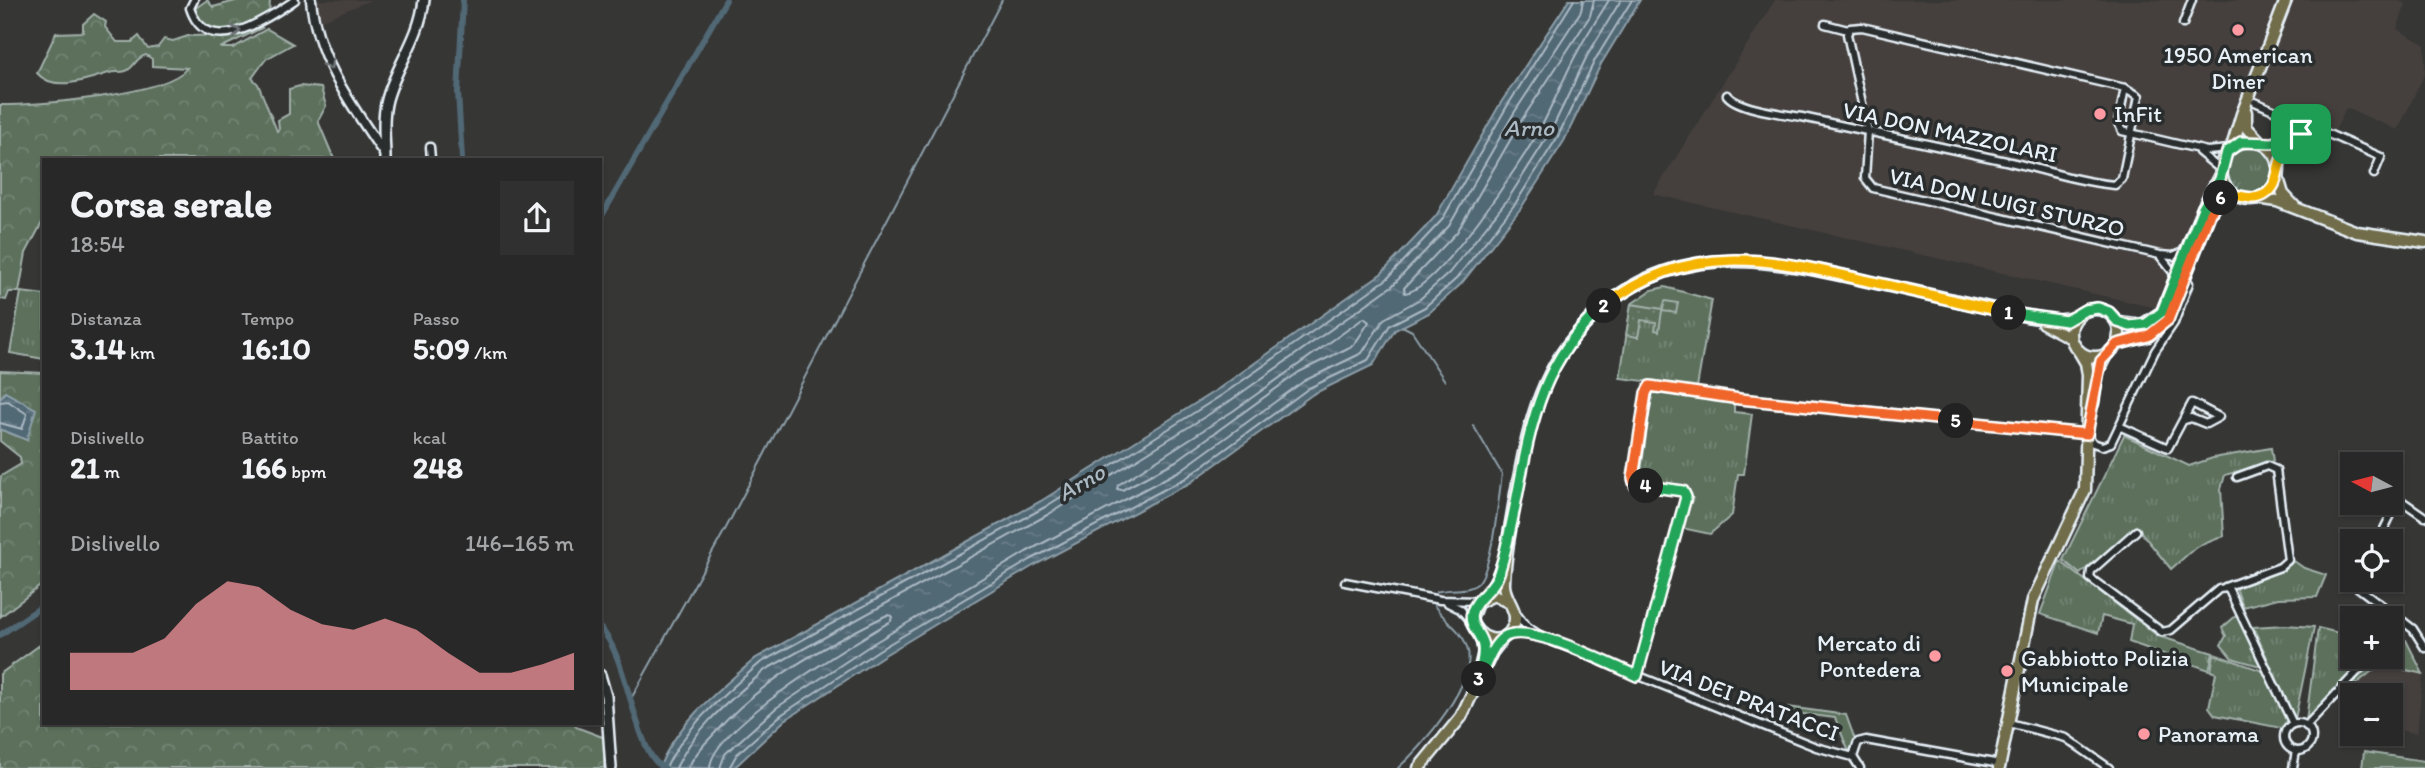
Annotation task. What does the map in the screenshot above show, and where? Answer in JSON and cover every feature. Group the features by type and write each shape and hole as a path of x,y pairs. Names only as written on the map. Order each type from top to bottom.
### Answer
{"main road":[{"path":"385,157 384,115 388,94 415,40 424,0"},
{"path":"2118,322 2138,326 2155,319 2166,305 2203,208 2251,103 2286,0"},
{"path":"2251,103 2246,127 2273,153 2281,190 2297,209"},
{"path":"2231,148 2248,141 2262,143"},
{"path":"2221,171 2233,193"},
{"path":"2255,198 2268,192 2278,171"},
{"path":"2117,344 2148,336 2166,323 2212,208 2222,197 2233,193 2273,200 2357,232 2425,242"},
{"path":"1419,768 1451,731 1477,682 1515,622 1504,584 1508,541 1528,433 1551,370 1572,338 1593,316 1622,293 1652,277 1705,261 1770,261 2058,321 2076,318 2085,310 2098,308 2109,312 2118,322 2120,333 2117,344 2106,355 2097,373 2087,434"},
{"path":"2000,766 2033,600 2084,494 2087,366 2071,338 2026,316"},
{"path":"2071,338 2076,318"},
{"path":"2079,351 2092,357 2106,355"},
{"path":"1477,682 1484,652 1481,636 1472,623 1473,608 1496,581 1508,541"},
{"path":"1481,599 1497,596 1512,606"},
{"path":"1481,636 1490,640 1504,637"},
{"path":"602,682 606,696 611,768"}],"street":[{"path":"194,0 190,8 197,21 210,31 221,33 255,26 295,0"},
{"path":"311,0 315,28 327,61 385,157"},
{"path":"2183,24 2192,0"},
{"path":"1825,24 1848,30 1857,26 1872,29 2125,88 2139,96 2131,134"},
{"path":"1848,30 1848,41 1868,131"},
{"path":"2125,88 2118,126 2122,131 2191,148 2215,151 2231,148"},
{"name":"VIA DON MAZZOLARI","path":"1727,95 1739,104 2112,185 2121,181 2131,134"},
{"path":"2251,103 2381,157 2374,174"},
{"path":"2278,171 2285,152 2311,127"},
{"name":"VIA DON LUIGI STURZO","path":"1868,131 1865,178 1879,191 2160,256 2178,255 2187,250"},
{"path":"2262,143 2280,142 2301,134"},
{"path":"430,147 431,158"},
{"path":"2191,148 2209,157 2221,171"},
{"path":"2160,256 2169,263 2176,278"},
{"path":"1637,676 1686,497 1683,491 1638,485 1633,481 1649,387 1740,399 2087,434 2093,443 2104,446 2111,443 2153,356 2174,323 2189,284"},
{"path":"2119,426 2168,448 2192,403 2219,417 2206,424 2191,418 2184,420"},
{"path":"2136,531 2091,571 2089,576 2158,631 2170,630 2225,587 2280,567 2288,560 2276,470 2267,466 2236,477"},
{"path":"2384,529 2399,499 2425,517"},
{"path":"1345,582 1464,603 1481,599"},
{"path":"2225,587 2234,596 2294,724"},
{"path":"2369,592 2415,631 2425,648"},
{"path":"1440,600 1460,609 1472,623"},
{"name":"VIA DEI PRATACCI","path":"1512,606 1522,622 1542,637"},
{"name":"VIA DEI PRATACCI","path":"1504,637 1520,633 1542,637 1816,747 1853,757 1860,768"},
{"path":"2306,726 2360,669"},
{"path":"2008,723 2066,738 2109,768"},
{"path":"2294,724 2306,726 2311,733 2310,743 2304,749 2296,751 2287,745 2284,737 2294,724"},
{"path":"1853,757 1859,742 1870,740 2000,766"},
{"path":"2293,768 2296,751"}],"shaded area":[{"path":"315,0 371,0 318,22"},
{"path":"1775,0 2397,0 2406,4 2397,29 2425,45 2425,73 2398,130 2346,108 2334,133 2245,94 2230,141 2203,152 2215,168 2216,178 2161,309 1653,194"},
{"path":"2375,669 2402,669 2423,674 2417,733 2403,731 2403,683 2357,683"}],"green space":[{"path":"207,0 213,7 239,0 270,0 269,16 238,27 218,29 200,20 193,10"},
{"path":"94,14 106,22 105,27 117,42 132,42 139,36 148,49 158,47 164,39 173,41 188,36 232,35 262,28 220,48 233,48 267,29 293,44 266,59 252,78 258,84 277,131 278,120 289,114 289,89 300,86 321,88 326,106 318,121 334,158 42,158 42,223 26,253 19,292 9,292 6,300 0,299 0,105 69,101 128,92 174,78 187,68 152,66 152,59 146,55 126,71 111,72 72,83 44,79 37,73 56,33 83,32 83,24"},
{"path":"2250,146 2267,153 2274,170 2267,187 2250,194 2233,187 2226,170 2233,153"},
{"path":"1665,287 1712,300 1696,393 1734,399 1734,412 1752,414 1744,474 1738,474 1732,515 1710,534 1682,528 1689,490 1640,480 1653,382 1620,378 1631,304 1652,290"},
{"path":"21,292 42,295 42,359 10,353"},
{"path":"1665,301 1678,303 1676,313 1662,311 1659,331 1655,330 1656,322 1641,320 1638,337 1626,335 1631,304 1663,309"},
{"path":"0,371 42,373 42,585 0,617 0,483 1,476 21,464 20,457 0,441 0,429 27,440 5,392 0,399"},
{"path":"2124,435 2189,466 2213,458 2271,448 2273,461 2225,475 2221,489 2224,536 2196,547 2171,569 2136,526 2080,574 2063,560"},
{"path":"2060,561 2158,636 2213,653 2209,670 2129,642 2132,624 2102,616 2098,633 2040,614"},
{"path":"2294,561 2304,568 2326,575 2317,597 2278,598 2243,607 2236,588 2284,570"},
{"path":"2237,615 2260,666 2232,658 2221,645 2226,636 2222,628"},
{"path":"2253,627 2314,627 2295,719"},
{"path":"2318,628 2340,633 2340,669 2356,669 2306,721"},
{"path":"2403,640 2406,640 2423,674 2402,669"},
{"path":"42,643 42,725 576,725 605,738 604,768 0,768 0,674"},
{"path":"2214,654 2263,671 2287,721 2281,728 2215,715 2209,707 2216,673 2211,671"},
{"path":"2366,669 2375,669 2357,683 2353,683"},
{"path":"1788,707 1846,715 1855,740 1849,752 1835,718 1787,712"},
{"path":"2364,752 2425,761 2425,768 2362,768"}],"water":[{"name":"Arno","path":"1569,0 1640,0 1601,64 1564,141 1521,208 1461,284 1429,313 1395,330 1373,365 1313,394 1190,483 1033,566 883,656 785,720 734,768 659,768 667,751 688,721 714,694 756,658 1041,501 1218,389 1382,273 1436,216 1500,104"},
{"path":"5,392 36,409 27,440 0,429 0,399"}],"waterway":[{"path":"462,158 458,92 463,0"},
{"path":"602,216 726,0"},
{"path":"632,697 726,528 1002,0"},
{"path":"1402,326 1412,331 1445,381"},
{"path":"1436,592 1468,588 1477,584 1487,565 1491,549 1502,474 1473,425"},
{"path":"1398,768 1434,729 1457,695 1465,677 1468,661 1464,640 1434,605"},
{"path":"0,635 42,606"},
{"path":"602,631 618,660 646,746 655,761 665,768"}],"place":[{"name":"1950 American Diner","path":"2238,30"},
{"name":"InFit","path":"2100,114"},
{"name":"Mercato di Pontedera","path":"1935,656"},
{"name":"Gabbiotto Polizia Municipale","path":"2007,671"},
{"name":"Panorama","path":"2144,734"}],"route":[{"path":"2301,134 2285,152 2278,166 2277,181 2268,192 2250,199 2233,193 2216,202 2166,323 2148,336 2117,344 2101,361 2087,434 1740,399 1695,394 1683,389 1649,387 1634,484 1683,491 1686,497 1637,676 1542,637 1520,633 1503,638 1492,652 1477,682 1483,649 1481,636 1472,623 1473,608 1491,590 1499,575 1536,405 1555,362 1572,338 1603,307 1622,293 1665,271 1698,262 1747,259 1790,264 2026,316 2066,321 2076,318 2085,310 2098,308 2109,312 2123,324 2142,325 2155,319 2166,305 2203,208 2221,177 2227,152 2241,142 2273,143 2301,134"}]}
